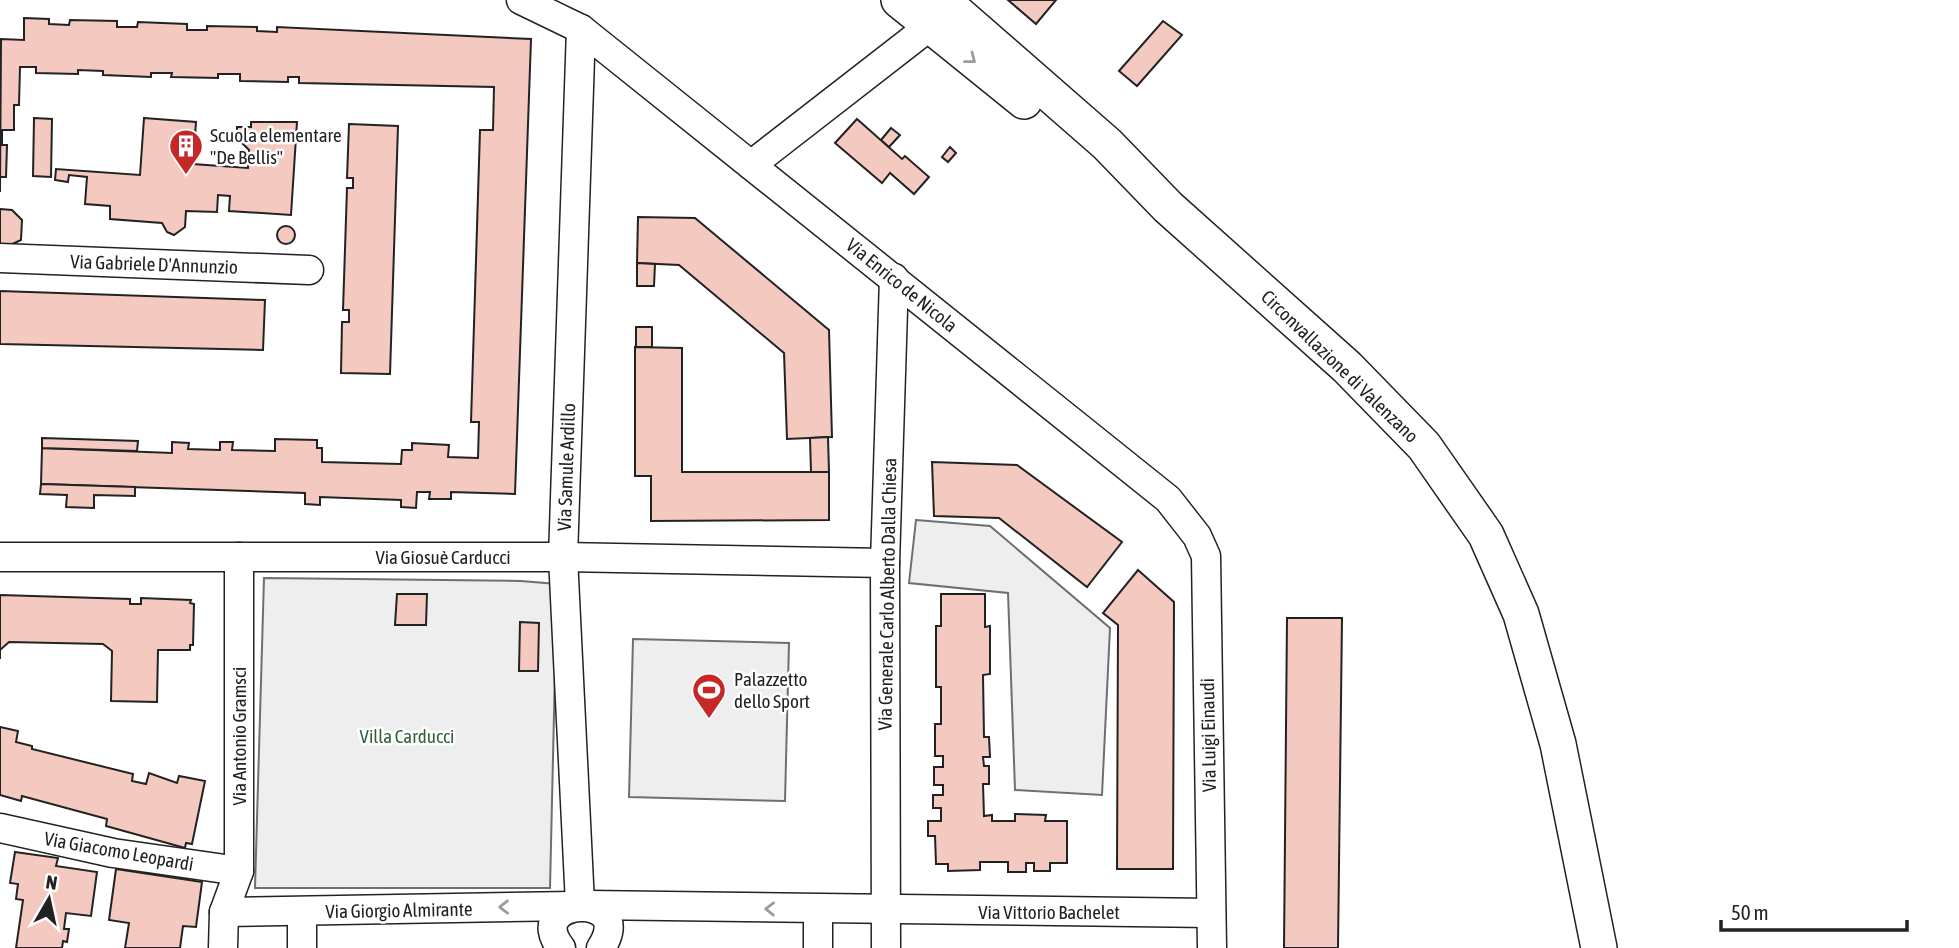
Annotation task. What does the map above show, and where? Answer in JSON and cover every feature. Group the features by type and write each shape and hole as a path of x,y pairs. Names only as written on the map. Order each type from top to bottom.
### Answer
{"main road":[{"name":"Circonvallazione di Valenzano","path":"899,0 948,9 1107,144 1168,207 1347,367 1424,446 1486,535 1521,614 1558,744 1600,948"}],"street":[{"name":"Via Enrico de Nicola","path":"521,0 581,29 1168,499 1197,536 1206,556"},
{"path":"751,165 948,9"},
{"name":"Via Samule Ardillo","path":"580,905 563,557 581,29"},
{"name":"Via Gabriele D'Annunzio","path":"0,258 309,270"},
{"name":"Via Generale Carlo Alberto Dalla Chiesa","path":"886,948 885,563 894,278"},
{"name":"Via Luigi Einaudi","path":"1206,556 1212,948"},
{"name":"Via Giosuè Carducci","path":"0,557 563,557 885,563"},
{"name":"Via Antonio Gramsci","path":"223,948 224,912 239,871 239,557"},
{"name":"Via Giacomo Leopardi","path":"2,837 239,871"},
{"path":"561,948 554,935 554,926 563,911 580,905 602,915 606,923 606,939 601,948"},
{"name":"Via Giorgio Almirante","path":"224,912 580,905 887,911"},
{"path":"818,911 818,948"},
{"name":"Via Vittorio Bachelet","path":"887,911 1211,913"},
{"path":"302,912 302,948"}],"green space":[{"path":"916,520 990,526 1110,628 1102,795 1015,790 1008,593 909,583"},
{"name":"Villa Carducci","path":"264,578 521,581 557,584 550,888 255,888"},
{"name":"Palazzetto dello Sport","path":"633,639 789,643 785,801 629,797"}],"building":[{"path":"1008,0 1056,0 1036,24"},
{"path":"24,18 49,19 49,24 69,25 70,20 117,21 117,27 137,27 138,22 187,24 187,30 207,30 207,26 257,27 257,31 277,32 277,27 531,39 515,494 451,492 451,499 429,499 430,492 417,492 416,508 401,507 401,500 320,497 320,505 305,504 305,493 41,484 42,448 172,453 172,442 189,443 188,449 220,450 220,442 233,442 232,450 275,451 275,439 317,440 317,448 322,448 322,462 401,464 402,450 412,450 412,443 449,445 448,457 478,458 479,422 471,422 480,130 493,130 494,87 299,83 299,77 288,77 288,82 240,81 240,74 218,74 218,78 171,77 172,73 151,73 151,77 103,75 103,71 78,70 78,74 36,73 36,67 20,67 19,105 14,105 14,130 2,130 2,145 7,145 6,177 0,177 1,39 24,40"},
{"path":"1163,21 1182,35 1137,86 1119,71"},
{"path":"34,118 52,119 51,177 33,176"},
{"name":"Scuola elementare \"De Bellis\"","path":"144,118 196,122 193,164 248,168 249,150 237,138 237,127 251,127 251,122 297,122 291,215 229,211 230,196 218,195 217,212 186,211 185,227 174,235 167,232 162,223 110,219 110,206 85,204 87,177 69,175 68,182 55,180 56,169 140,175"},
{"path":"857,119 902,159 905,156 929,177 914,194 890,173 882,183 835,143"},
{"path":"349,124 398,126 390,374 341,373 342,322 349,322 349,310 343,310 347,188 353,188 353,178 347,178"},
{"path":"891,128 900,135 889,147 881,140"},
{"path":"950,147 956,153 948,162 942,157"},
{"path":"0,209 12,210 22,220 21,240 8,246 0,246"},
{"path":"638,217 695,218 829,330 832,437 787,439 784,353 679,265 637,263"},
{"path":"286,226 292,229 295,235 292,241 286,244 280,241 277,235 280,229"},
{"path":"637,263 655,264 654,286 637,286"},
{"path":"0,291 265,300 263,350 0,344"},
{"path":"636,327 652,327 652,347 636,347"},
{"path":"635,347 682,348 682,472 829,472 829,520 651,521 651,476 635,476"},
{"path":"828,437 829,472 811,472 810,438"},
{"path":"42,438 138,441 137,451 42,448"},
{"path":"932,462 1017,465 1122,542 1087,587 999,518 934,516"},
{"path":"41,484 135,487 135,496 94,495 94,508 66,507 67,495 40,494"},
{"path":"1138,570 1174,602 1173,869 1117,869 1118,625 1103,613"},
{"path":"397,594 427,594 426,625 395,625"},
{"path":"941,594 985,594 985,627 990,626 990,674 983,675 984,737 989,737 990,757 983,757 984,766 989,766 989,784 983,784 984,816 992,815 992,821 1015,821 1015,814 1046,815 1045,821 1067,821 1067,863 1050,863 1050,871 1034,871 1034,863 1026,863 1026,872 1008,872 1008,862 980,862 980,870 948,871 948,864 936,864 935,836 928,836 928,821 941,821 941,808 933,808 933,795 943,795 943,785 934,785 934,767 943,767 943,756 935,756 935,724 941,724 941,687 936,687 936,626 941,626"},
{"path":"0,595 130,599 130,604 141,604 141,598 191,600 190,603 194,604 193,645 190,645 190,650 158,650 157,702 111,701 112,651 103,644 9,642 0,650"},
{"path":"1287,618 1342,618 1338,948 1284,948"},
{"path":"520,622 539,623 538,671 519,671"},
{"path":"0,727 18,731 16,742 32,746 32,749 133,774 132,781 146,784 149,773 177,783 179,776 205,781 192,844 186,843 185,848 106,826 107,819 22,796 21,801 0,795"},
{"path":"15,852 58,858 56,866 97,872 91,916 66,913 64,929 69,929 67,942 63,941 62,948 16,948 23,900 16,899 18,884 10,883"},
{"path":"116,869 202,882 196,927 183,926 180,948 125,948 129,923 109,920"}],"place":[{"name":"Scuola elementare \"De Bellis\"","path":"186,176"},
{"name":"Palazzetto dello Sport","path":"709,720"}]}
